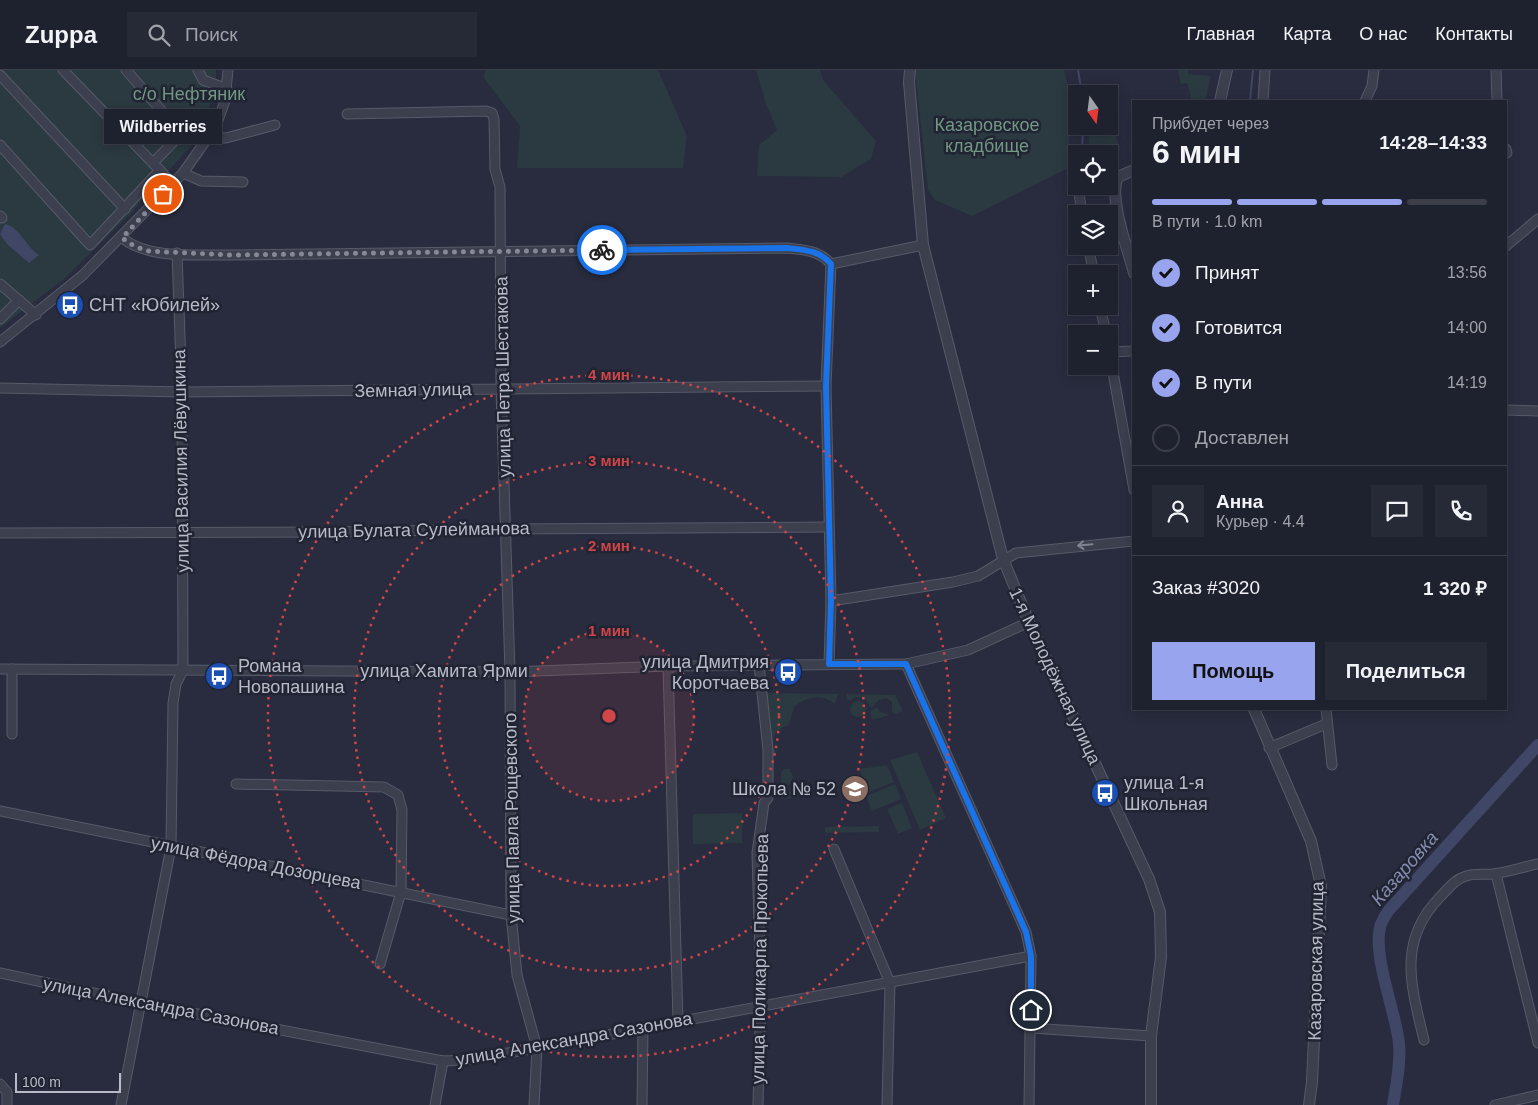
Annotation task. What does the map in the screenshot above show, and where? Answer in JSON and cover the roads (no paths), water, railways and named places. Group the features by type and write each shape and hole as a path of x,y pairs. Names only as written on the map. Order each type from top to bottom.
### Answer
{"street":[{"path":"63,70 172,184"},
{"path":"126,70 174,125 177,138 153,162"},
{"path":"198,70 203,80 227,89"},
{"path":"0,342 36,315 122,238 183,173 216,126 227,89 228,70"},
{"name":"1-я Молодёжная улица","path":"910,70 909,82 924,245 1003,559 1029,622 1149,879 1160,912 1161,957 1150,1036 1151,1105"},
{"path":"1220,100 1227,70"},
{"path":"1263,100 1265,70"},
{"path":"1366,100 1372,86 1374,70"},
{"path":"1496,70 1498,100"},
{"path":"0,75 125,210"},
{"name":"улица Петра Шестакова","path":"347,114 486,111 492,113 494,119 495,169 500,187 501,389 507,529"},
{"path":"210,137 226,138 275,124"},
{"path":"0,145 90,246 160,170"},
{"path":"1118,173 1132,170"},
{"path":"183,173 201,181 242,182"},
{"path":"1115,195 1132,265"},
{"path":"1507,245 1538,220"},
{"path":"122,238 134,246 148,251 231,255 787,248 811,250 825,257 831,264 826,386 831,601 829,664"},
{"path":"831,264 924,245"},
{"name":"улица Василия Лёвушкина","path":"121,1105 170,846 173,704 176,684 183,670 182,392 177,253"},
{"path":"0,284 36,315"},
{"path":"0,319 19,300"},
{"path":"1118,351 1132,351"},
{"path":"1113,375 1132,479"},
{"name":"Земная улица","path":"0,388 182,392 826,386"},
{"path":"1507,410 1538,410"},
{"name":"улица Булата Сулейманова","path":"0,533 828,528"},
{"name":"улица Павла Рощевского","path":"507,529 510,672 511,915 518,975 537,1048 534,1105"},
{"path":"831,601 954,582 978,576 996,566 1003,559 1016,553 1132,541"},
{"name":"улица Хамита Ярми","path":"0,669 510,672 668,666 906,664 968,650 1029,622"},
{"path":"906,664 1026,932 1031,956 1029,1105"},
{"name":"улица Поликарпа Прокопьева","path":"758,1105 760,1006 757,853 764,803 768,798 768,750 759,665"},
{"path":"668,666 678,1021"},
{"path":"12,669 12,734"},
{"name":"Казаровская улица","path":"1254,710 1269,748 1311,841 1321,886 1312,1082 1309,1105"},
{"path":"1326,710 1326,724 1332,765"},
{"path":"1269,748 1326,724"},
{"path":"236,784 384,787 398,795 402,810 401,892 380,964"},
{"name":"улица Фёдора Дозорцева","path":"0,811 511,915"},
{"path":"834,849 890,983 887,1105"},
{"path":"1424,1040 1413,996 1410,962 1414,935 1427,910 1455,882 1468,875 1496,874 1538,864"},
{"path":"1496,874 1538,1043"},
{"name":"улица Александра Сазонова","path":"0,973 140,1003 443,1061 465,1060 537,1048 1031,956"},
{"path":"642,1105 643,1028"},
{"path":"1031,1028 1150,1036"},
{"path":"435,1105 443,1061"},
{"path":"0,1084 7,1092 7,1105"},
{"path":"1495,1105 1538,1095"}],"water":[{"path":"5,224 15,229 39,255 29,263 7,244 0,234"}],"waterway":[{"path":"1078,70 1080,85"},
{"path":"1250,100 1253,70"},
{"path":"1082,145 1083,135"},
{"name":"Казаровка","path":"1393,1105 1399,1067 1399,1044 1379,951 1381,924 1389,910 1538,745"}],"place":[{"name":"Wildberries","path":"163,194"},
{"name":"СНТ «Юбилей»","path":"70,305"},
{"name":"улица Дмитрия Коротчаева","path":"788,672"},
{"name":"Романа Новопашина","path":"219,676"},
{"name":"Школа № 52","path":"855,789"},
{"name":"улица 1-я Школьная","path":"1105,793"}],"park label":[{"name":"с/о Нефтяник","path":"189,94"},
{"name":"Казаровское кладбище","path":"987,135"}]}
